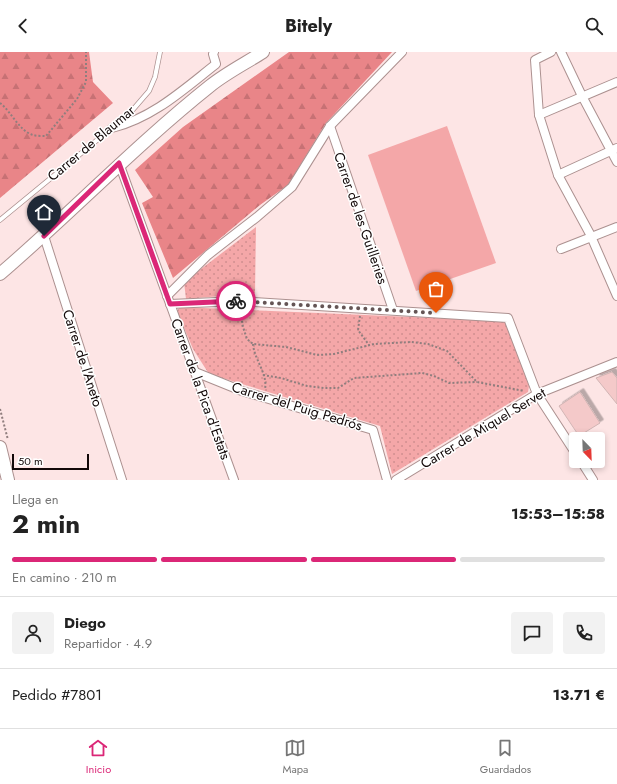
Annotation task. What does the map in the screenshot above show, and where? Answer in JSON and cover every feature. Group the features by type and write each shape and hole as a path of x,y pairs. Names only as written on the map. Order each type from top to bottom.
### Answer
{"street":[{"path":"112,128 131,123 167,103 216,64 212,54 214,52"},
{"path":"0,274 44,236 119,163 211,85 263,52"},
{"path":"168,300 208,254 257,217 292,186 330,126 402,52"},
{"path":"551,52 535,60 540,115 558,175 591,237 617,296"},
{"path":"561,52 582,96 614,149 617,162"},
{"path":"540,115 617,82"},
{"name":"Carrer de les Guilleries","path":"330,126 393,310"},
{"path":"558,175 614,149"},
{"name":"Carrer de la Pica d'Estats","path":"119,163 234,480"},
{"path":"561,249 617,227"},
{"name":"Carrer de l'Aneto","path":"44,236 122,480"},
{"path":"168,300 240,301 508,318 537,394 569,443"},
{"name":"Carrer de Miquel Servet","path":"396,480 537,394 617,362"},
{"name":"Carrer del Puig Pedrós","path":"195,372 264,397 373,430 387,480"},
{"path":"0,447 8,480"},
{"path":"585,468 593,480"}],"lane":[{"name":"Carrer de Blaumar","path":"0,220 130,113 149,91 155,78 160,52"}],"path":[{"path":"0,103 7,108 18,124 31,135 46,136 77,99 86,82 86,52"},
{"path":"240,301 240,317 243,327 247,339 253,344 286,347 317,355 334,354 369,345 411,342 428,344 447,351 477,382"},
{"path":"361,308 358,330 369,345"},
{"path":"253,344 257,361 266,385 264,397"},
{"path":"263,374 307,386 338,388 354,378 422,373 434,376 449,383 477,382 537,394"}],"shaded area":[{"path":"447,126 496,263 416,291 368,155"},
{"path":"256,227 255,293 186,299 184,282"},
{"path":"180,307 505,321 529,386 528,392 392,474 380,426 209,374 193,349 177,311"}],"green space":[{"path":"0,52 89,52 93,82 113,103 0,198"},
{"path":"289,52 392,52 326,123 288,185 260,205 173,278 142,203 153,197 135,170 183,127"}],"building":[{"path":"612,372 617,378 617,404 596,378"},
{"path":"580,392 600,423 585,432 576,432 559,406"}],"way so far":[{"path":"236,301 436,313"}],"route":[{"path":"44,236 119,163 170,304 236,301"}]}
